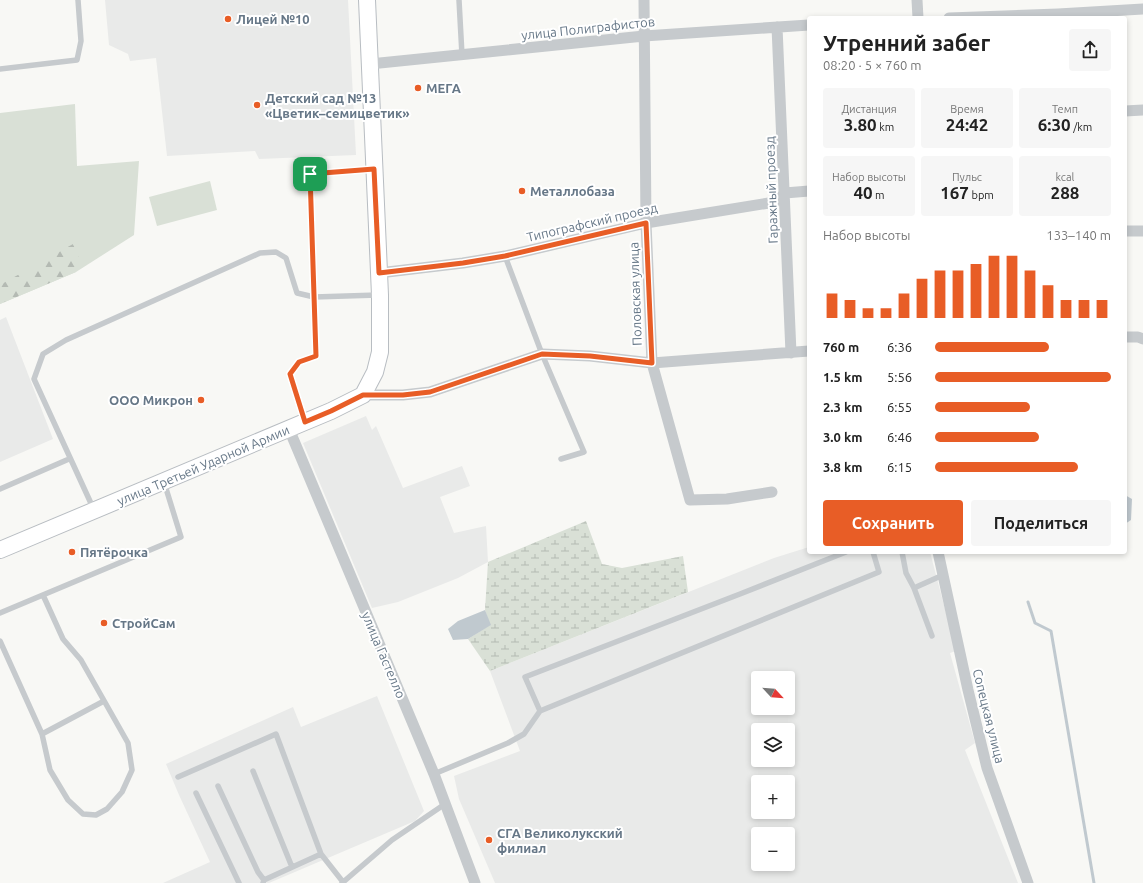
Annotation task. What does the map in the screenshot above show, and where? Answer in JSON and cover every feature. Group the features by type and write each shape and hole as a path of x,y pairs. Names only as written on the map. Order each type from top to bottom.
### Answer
{"main road":[{"path":"363,395 375,372 380,352 380,295 367,0"},
{"name":"улица Третьей Ударной Армии","path":"0,550 289,429 363,395"}],"street":[{"name":"Половская улица","path":"644,0 646,223 652,363 690,500 727,499 772,492"},
{"path":"917,0 918,16"},
{"path":"1004,16 1143,9"},
{"name":"улица Полиграфистов","path":"370,64 644,36 807,25"},
{"name":"Гаражный проезд","path":"778,27 792,353"},
{"path":"1127,111 1143,110"},
{"name":"Типографский проезд","path":"379,273 463,263 505,256 646,223 775,202 785,193 807,192"},
{"path":"1127,232 1143,231"},
{"path":"1127,337 1140,338"},
{"name":"улица Третьей Ударной Армии","path":"363,395 403,395 430,392 542,354 590,356 652,363 807,351"},
{"name":"улица Гастелло","path":"289,429 434,774 475,883"},
{"name":"Сопецкая улица","path":"939,554 968,690 987,768 1028,883"}],"lane":[{"path":"0,69 78,60 81,41 78,0"},
{"path":"459,0 462,55"},
{"path":"305,422 290,374 299,362 316,356 310,174 374,169"},
{"path":"94,510 34,380 43,354 66,340 260,253 276,252 286,258 297,293 314,297 380,295"},
{"path":"505,256 542,354 584,452 561,459"},
{"path":"0,489 70,459"},
{"path":"0,613 181,538 164,481"},
{"path":"540,711 525,677 841,554"},
{"path":"434,774 508,743 524,734 540,711 879,572 874,554"},
{"path":"902,554 906,573 914,588 932,636"},
{"path":"914,588 944,575"},
{"path":"0,641 42,734 50,770 68,800 83,814 96,816 107,809 122,792 132,770 128,743 81,660 62,639 43,595"},
{"path":"42,734 104,701"},
{"path":"178,777 276,734 321,854 343,883 392,840 446,804"},
{"path":"253,771 292,867"},
{"path":"218,786 258,872 264,881 321,854"},
{"path":"196,793 239,883"}],"shaded area":[{"name":"Детский сад №13 «Цветик–семицветик»","path":"105,0 348,0 356,155 259,159 255,151 167,156 156,58 130,61 128,54 109,45"},
{"path":"6,317 53,439 0,462 0,320"},
{"path":"366,416 372,430 376,426 403,488 462,466 470,486 440,497 454,533 486,526 488,562 458,578 398,602 372,608 303,443"},
{"path":"1127,496 1132,499 1131,520 1127,523"},
{"path":"807,548 807,554 931,554 956,651 950,653 975,743 965,750 1018,883 495,883 459,799 454,776 520,751 490,671 774,558"},
{"path":"485,610 491,625 468,639 453,640 448,629 458,621"},
{"path":"377,696 424,811 415,821 269,883 163,883 210,862 166,764 293,707 301,727"}],"green space":[{"path":"75,104 77,166 139,161 134,235 76,272 0,304 0,113"},
{"path":"210,181 217,210 157,226 149,197"},
{"path":"73,244 79,256 76,272 0,304 0,285"},
{"path":"586,521 602,564 622,568 683,556 688,592 490,671 468,639 490,625 485,610 488,562"}],"waterway":[{"path":"1028,602 1035,623 1051,631 1094,883"}],"place":[{"name":"Лицей №10","path":"228,19"},
{"name":"МЕГА","path":"418,88"},
{"name":"Детский сад №13 «Цветик–семицветик»","path":"257,105"},
{"name":"Металлобаза","path":"522,191"},
{"name":"ООО Микрон","path":"201,400"},
{"name":"Пятёрочка","path":"72,552"},
{"name":"СтройСам","path":"104,623"},
{"name":"СГА Великолукский филиал","path":"489,840"}],"route":[{"path":"374,169 379,273 463,263 505,256 646,223 652,363 590,356 542,354 430,392 403,395 363,395 305,422 290,374 299,362 316,356 310,174 374,169"}]}
